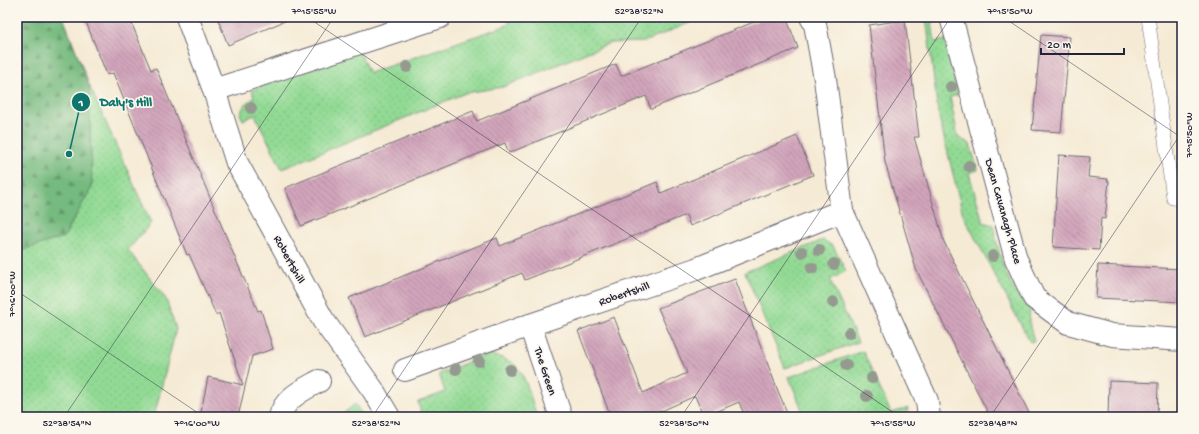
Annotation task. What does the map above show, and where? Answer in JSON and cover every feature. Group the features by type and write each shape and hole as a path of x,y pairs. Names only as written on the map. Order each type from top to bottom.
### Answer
{"street":[{"name":"Robertshill","path":"187,17 214,90 237,163 323,320 373,390 389,417"},
{"path":"214,90 440,17"},
{"path":"811,17 815,24 824,79 842,211 927,401 929,417"},
{"name":"Dean Cavanagh Place","path":"951,17 1016,259 1034,298 1068,323 1112,335 1182,340"},
{"name":"Robertshill","path":"405,370 696,268 842,211"},
{"name":"The Green","path":"530,325 561,417"},
{"path":"280,417 281,411 291,397 318,381"}],"lane":[{"path":"1148,17 1173,198 1182,199"}],"green space":[{"path":"17,17 63,17 89,85 151,223 128,250 166,299 176,329 154,417 17,417"},
{"path":"17,17 63,17 89,85 92,187 64,237 17,252"},
{"path":"507,17 703,17 644,42 610,43 503,87 465,93 282,169 255,115 243,120 240,114 245,104 254,98 252,90 359,51 369,73 510,24"},
{"path":"926,17 931,17 935,42 945,40 958,95 950,97 958,137 970,144 978,170 969,173 983,222 993,225 998,249 1005,270 1015,290 1030,309 1029,322 1034,341 1030,342 963,215 938,113"},
{"path":"823,240 833,246 846,271 830,280 858,342 785,368 745,272"},
{"path":"863,351 891,413 908,408 907,417 805,417 789,377"},
{"path":"488,354 509,361 519,369 528,389 537,417 422,417 418,402 445,392 439,374"},
{"path":"355,404 364,417 339,417"}],"building":[{"path":"84,17 129,17 151,70 156,68 258,311 261,310 273,349 252,356 238,417 200,417 208,377 243,385 219,313 216,315 189,254 187,255 113,73 107,75"},
{"path":"217,17 294,17 228,45"},
{"path":"766,17 786,17 798,48 651,109 646,96 509,153 505,143 301,226 285,188 473,111 477,121 616,64 621,76"},
{"path":"905,20 919,137 914,137 944,242 1031,417 990,417 916,269 885,162 869,25"},
{"path":"1041,35 1070,37 1061,132 1032,130"},
{"path":"797,136 813,175 690,226 686,215 525,280 522,273 365,337 349,298 497,238 500,246 657,182 661,193"},
{"path":"1059,155 1090,157 1088,177 1108,179 1107,181 1109,181 1105,219 1101,218 1099,250 1053,247"},
{"path":"1098,265 1182,269 1182,302 1096,298"},
{"path":"735,279 789,417 745,417 739,402 704,417 695,396 648,417 611,417 578,331 614,317 643,393 687,373 658,308"},
{"path":"1109,381 1158,383 1157,417 1108,417"}],"place":[{"name":"Daly's Hill","path":"69,154"}]}
